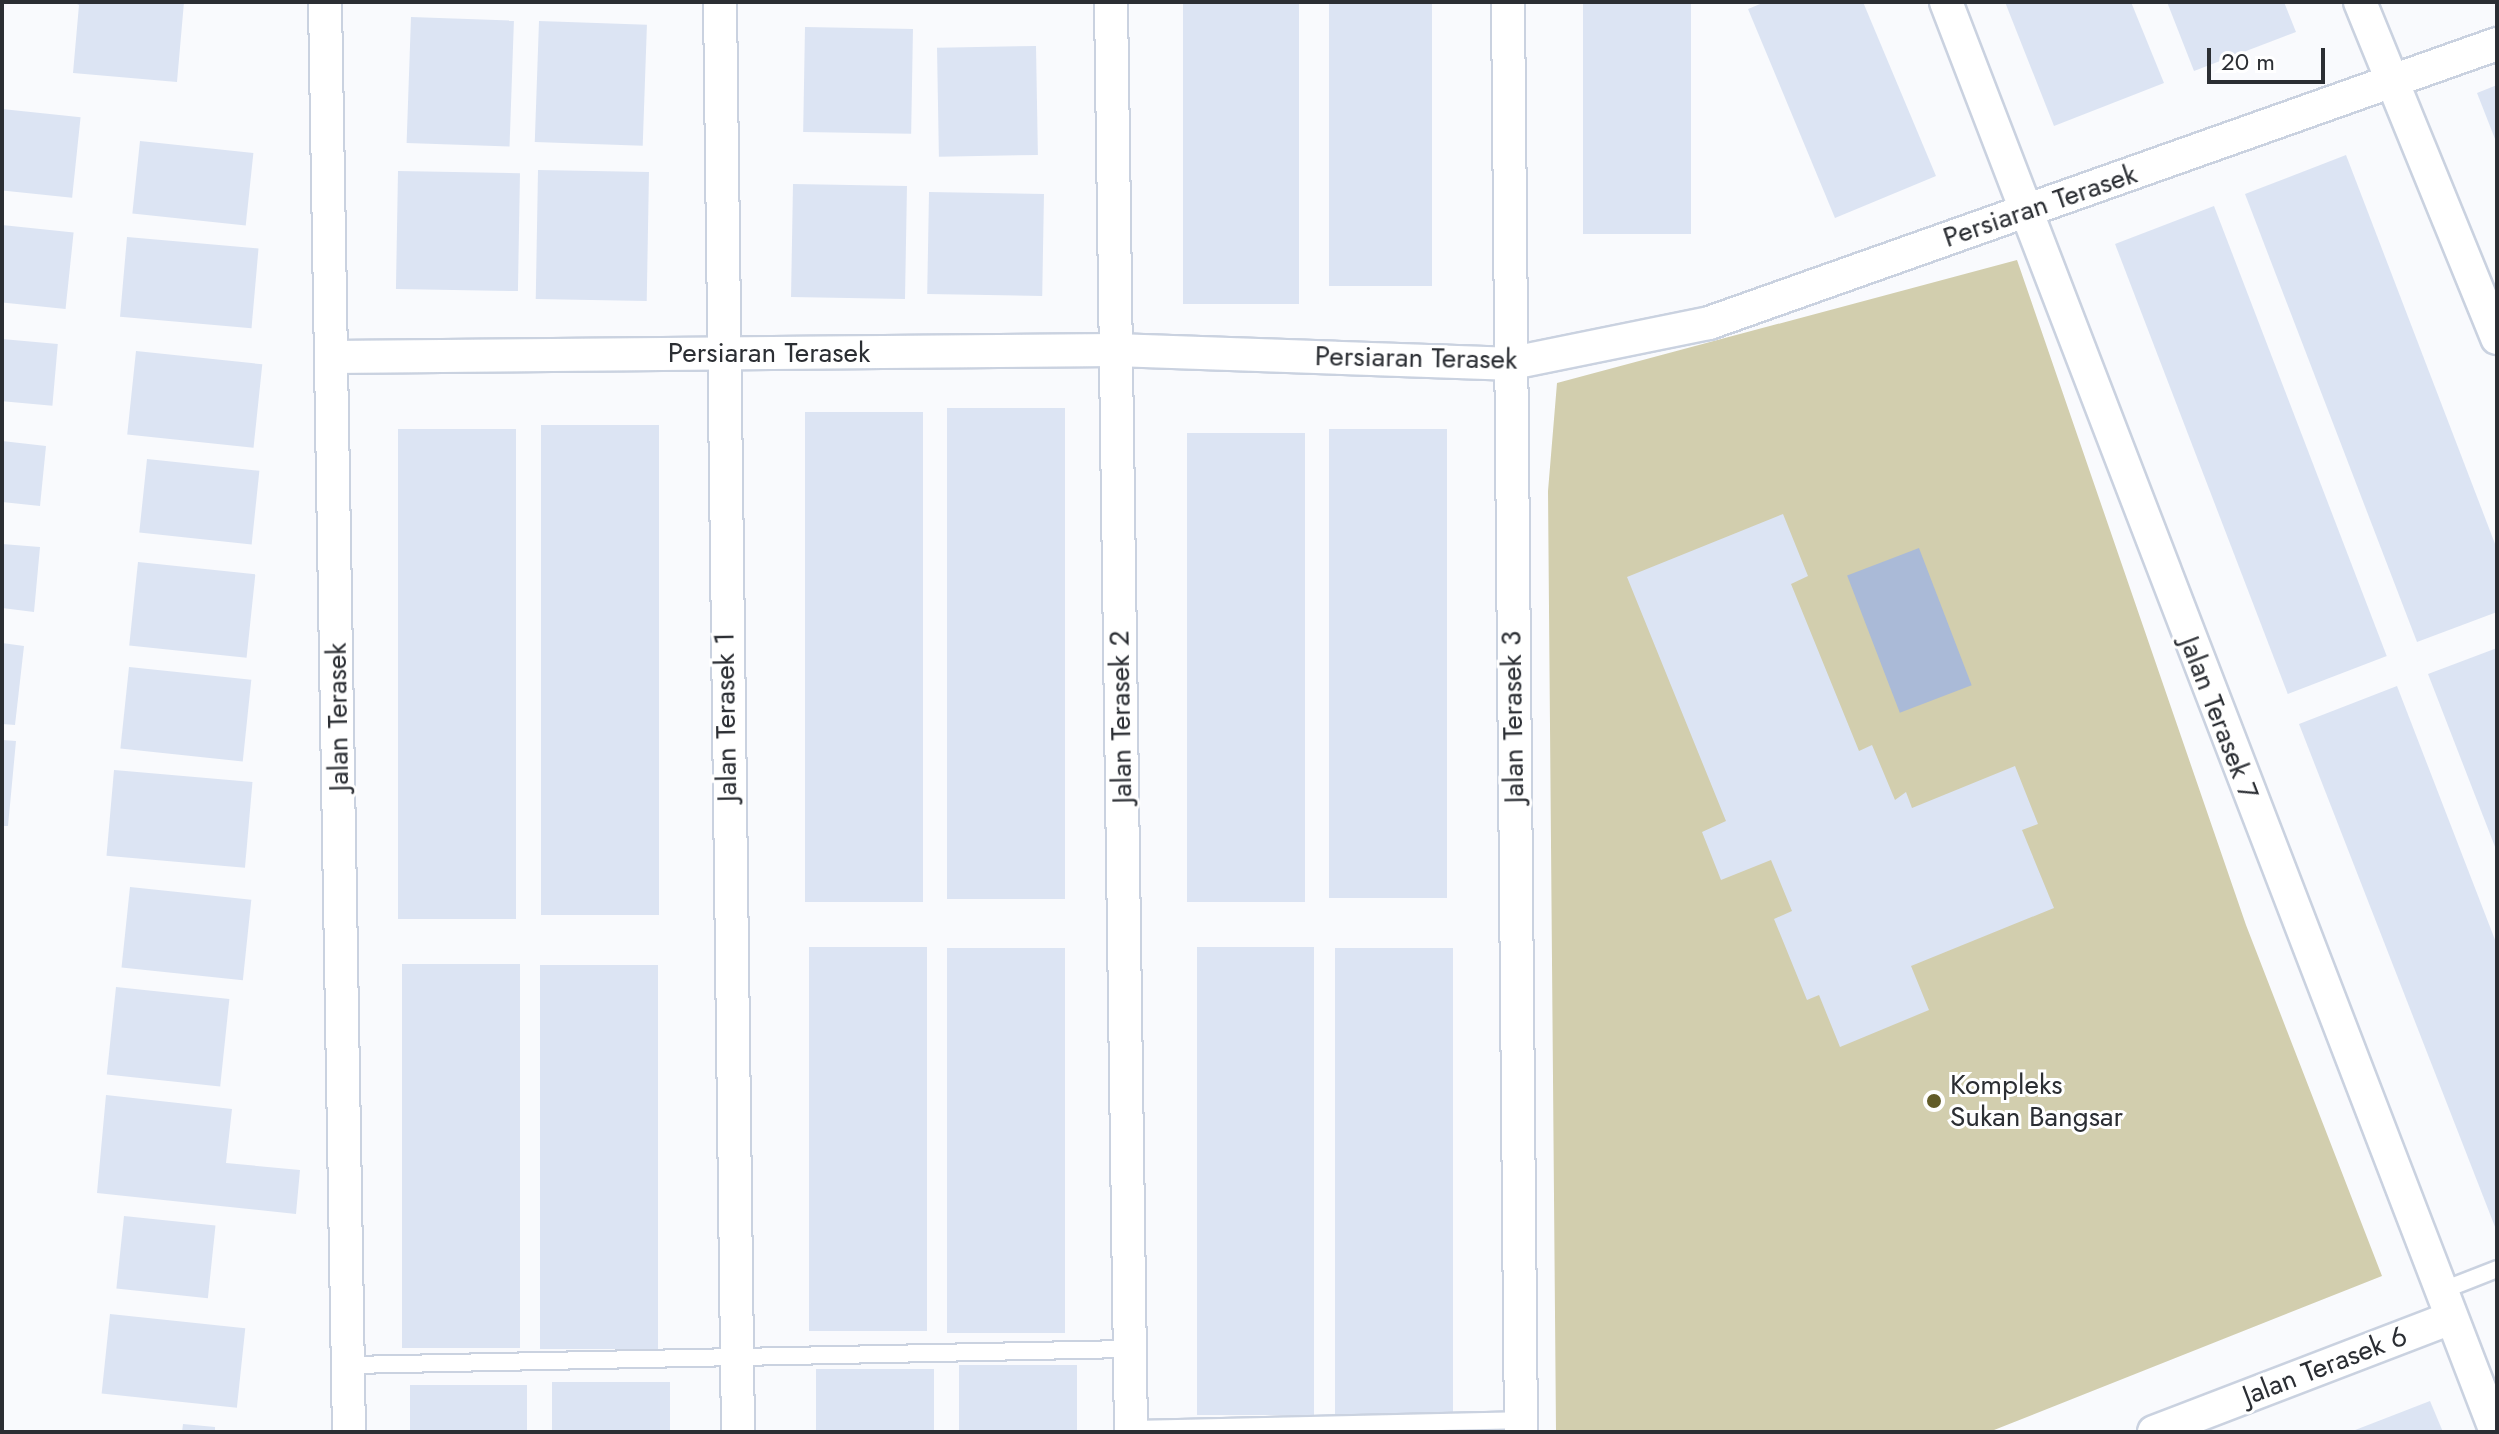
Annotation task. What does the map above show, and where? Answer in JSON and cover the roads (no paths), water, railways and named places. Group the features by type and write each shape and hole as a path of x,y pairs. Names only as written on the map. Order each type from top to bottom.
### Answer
{"street":[{"name":"Jalan Terasek","path":"325,2 349,1432"},
{"name":"Jalan Terasek 1","path":"720,2 721,354 738,1432"},
{"name":"Jalan Terasek 2","path":"1111,2 1131,1430"},
{"name":"Jalan Terasek 3","path":"1508,2 1508,364 1521,1426"},
{"name":"Jalan Terasek 7","path":"1946,2 2022,212 2496,1432"},
{"path":"2360,2 2497,338"},
{"name":"Persiaran Terasek","path":"332,357 1115,350 1508,364 1709,323 2497,44"},
{"name":"Jalan Terasek 6","path":"2154,1432 2446,1304"}],"lane":[{"path":"2446,1304 2497,1269"},
{"path":"350,1365 1130,1349"},
{"path":"1131,1430 1521,1426"}],"water":[{"path":"1919,548 1972,685 1900,713 1847,576"}],"place":[{"name":"Kompleks Sukan Bangsar","path":"1934,1101"}]}
